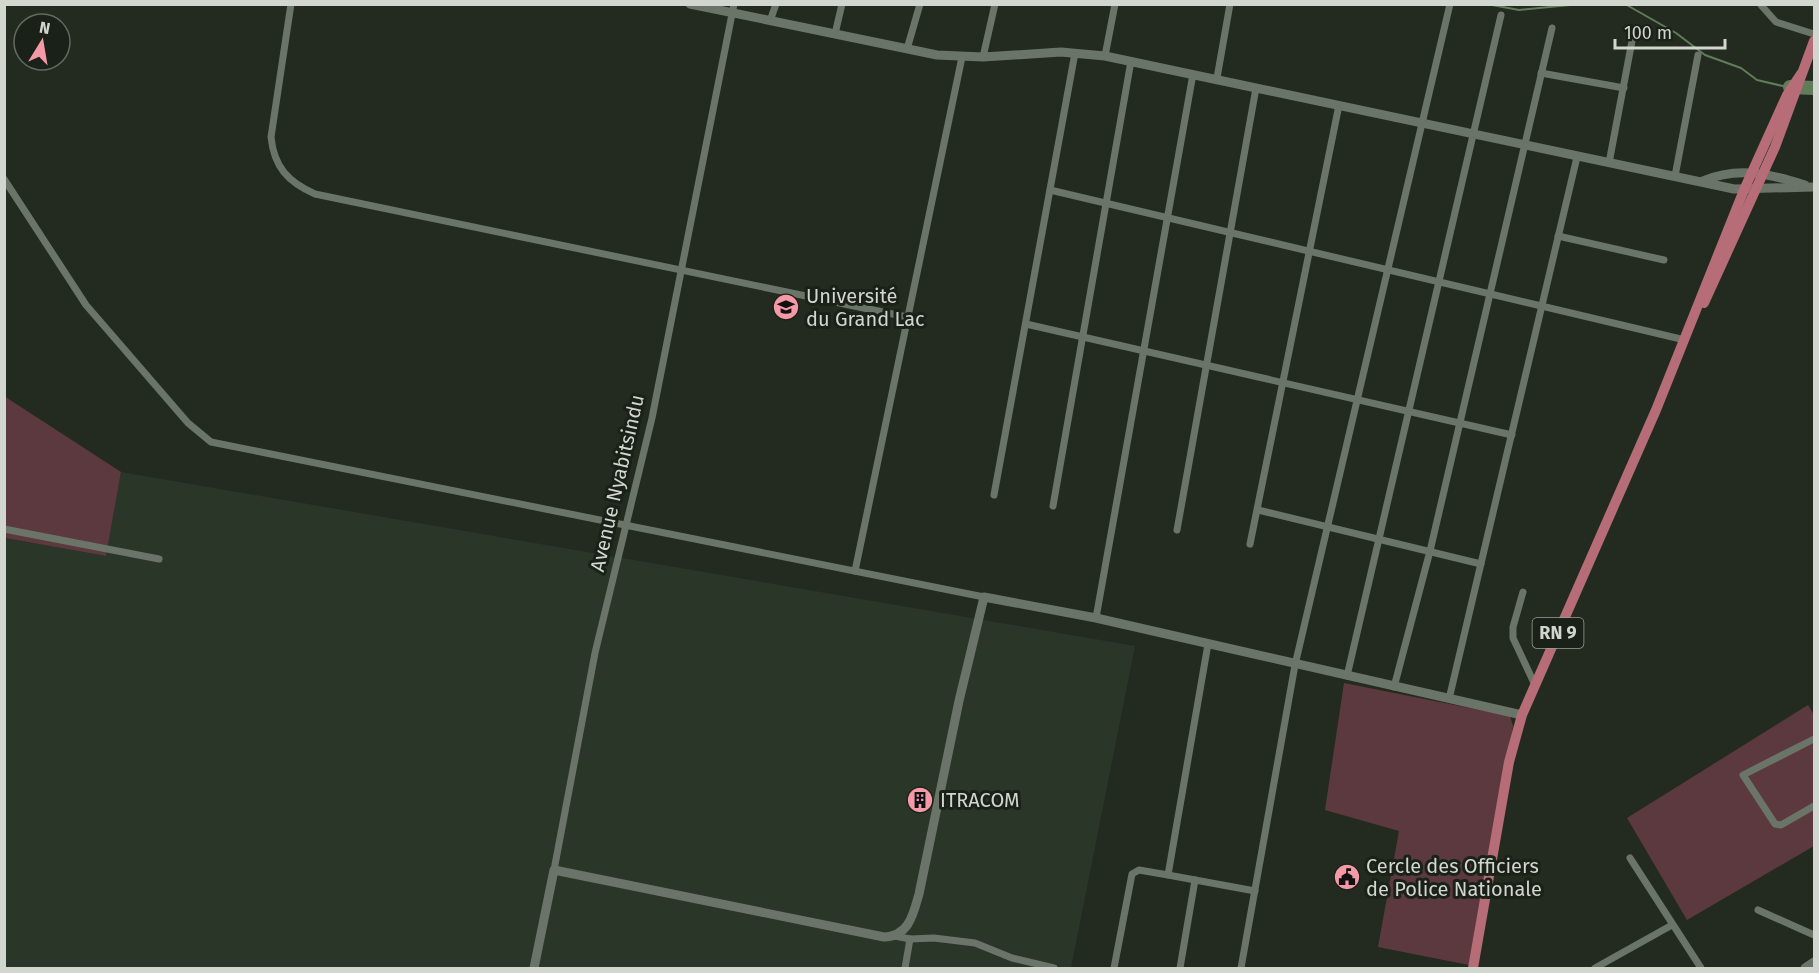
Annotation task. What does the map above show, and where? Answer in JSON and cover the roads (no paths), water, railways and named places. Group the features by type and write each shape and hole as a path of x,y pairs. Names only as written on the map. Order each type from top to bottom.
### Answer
{"main road":[{"name":"RN 9","path":"1473,969 1509,762 1522,715 1697,313 1711,269 1758,172 1783,104 1801,74 1815,41"}],"street":[{"path":"291,4 271,130 273,153 290,180 315,194 681,272 907,316"},
{"path":"690,4 733,9 770,21 907,49 962,57 1075,53 1105,56 1217,78 1474,136 1750,190 1814,187"},
{"path":"770,21 776,4"},
{"path":"836,34 842,4"},
{"path":"907,49 920,4"},
{"path":"983,57 995,4"},
{"path":"1105,56 1115,4"},
{"path":"1241,969 1295,664 1450,4"},
{"path":"1760,4 1776,22 1815,34"},
{"path":"1217,78 1229,5"},
{"name":"Avenue Nyabitsindu","path":"534,969 595,653 627,527 733,9"},
{"path":"1347,676 1501,15"},
{"path":"1394,687 1430,551 1552,28"},
{"path":"1609,163 1632,41"},
{"path":"994,495 1075,53"},
{"path":"1675,176 1698,55"},
{"path":"855,571 962,57"},
{"path":"1053,506 1085,337 1131,61"},
{"path":"1542,73 1624,88"},
{"path":"1096,618 1193,74"},
{"path":"1177,530 1256,88"},
{"path":"1250,544 1339,105"},
{"path":"1449,699 1578,157"},
{"path":"1703,181 1717,175 1758,172 1814,187"},
{"path":"4,179 86,304 189,423 207,439 627,527 1096,618 1522,715"},
{"path":"1050,190 1229,231 1310,254 1542,305 1685,340"},
{"path":"1558,236 1664,260"},
{"path":"1026,324 1207,363 1512,435"},
{"path":"1258,510 1481,564"},
{"path":"4,529 159,559"},
{"path":"1523,592 1513,627 1514,638 1535,685"},
{"path":"895,936 909,924 919,894 984,597"},
{"path":"1168,875 1208,644"},
{"path":"1815,739 1743,775 1775,824 1781,825 1815,806"},
{"path":"1630,858 1701,969"},
{"path":"554,870 884,937 934,938 975,943 1012,958 1054,969"},
{"path":"1114,969 1132,874 1139,870 1255,891"},
{"path":"1180,969 1195,880"},
{"path":"1758,910 1815,935"},
{"path":"1595,969 1672,925"},
{"path":"905,969 910,939"},
{"path":"1805,969 1815,962"}],"waterway":[{"path":"1487,4 1519,10 1580,4"},
{"path":"1625,4 1676,33 1705,55 1741,68 1757,80 1787,87"},
{"path":"1790,87 1814,88"}],"place":[{"name":"Université du Grand Lac","path":"786,307"},
{"name":"ITRACOM","path":"920,800"},
{"name":"Cercle des Officiers de Police Nationale","path":"1347,877"}]}
